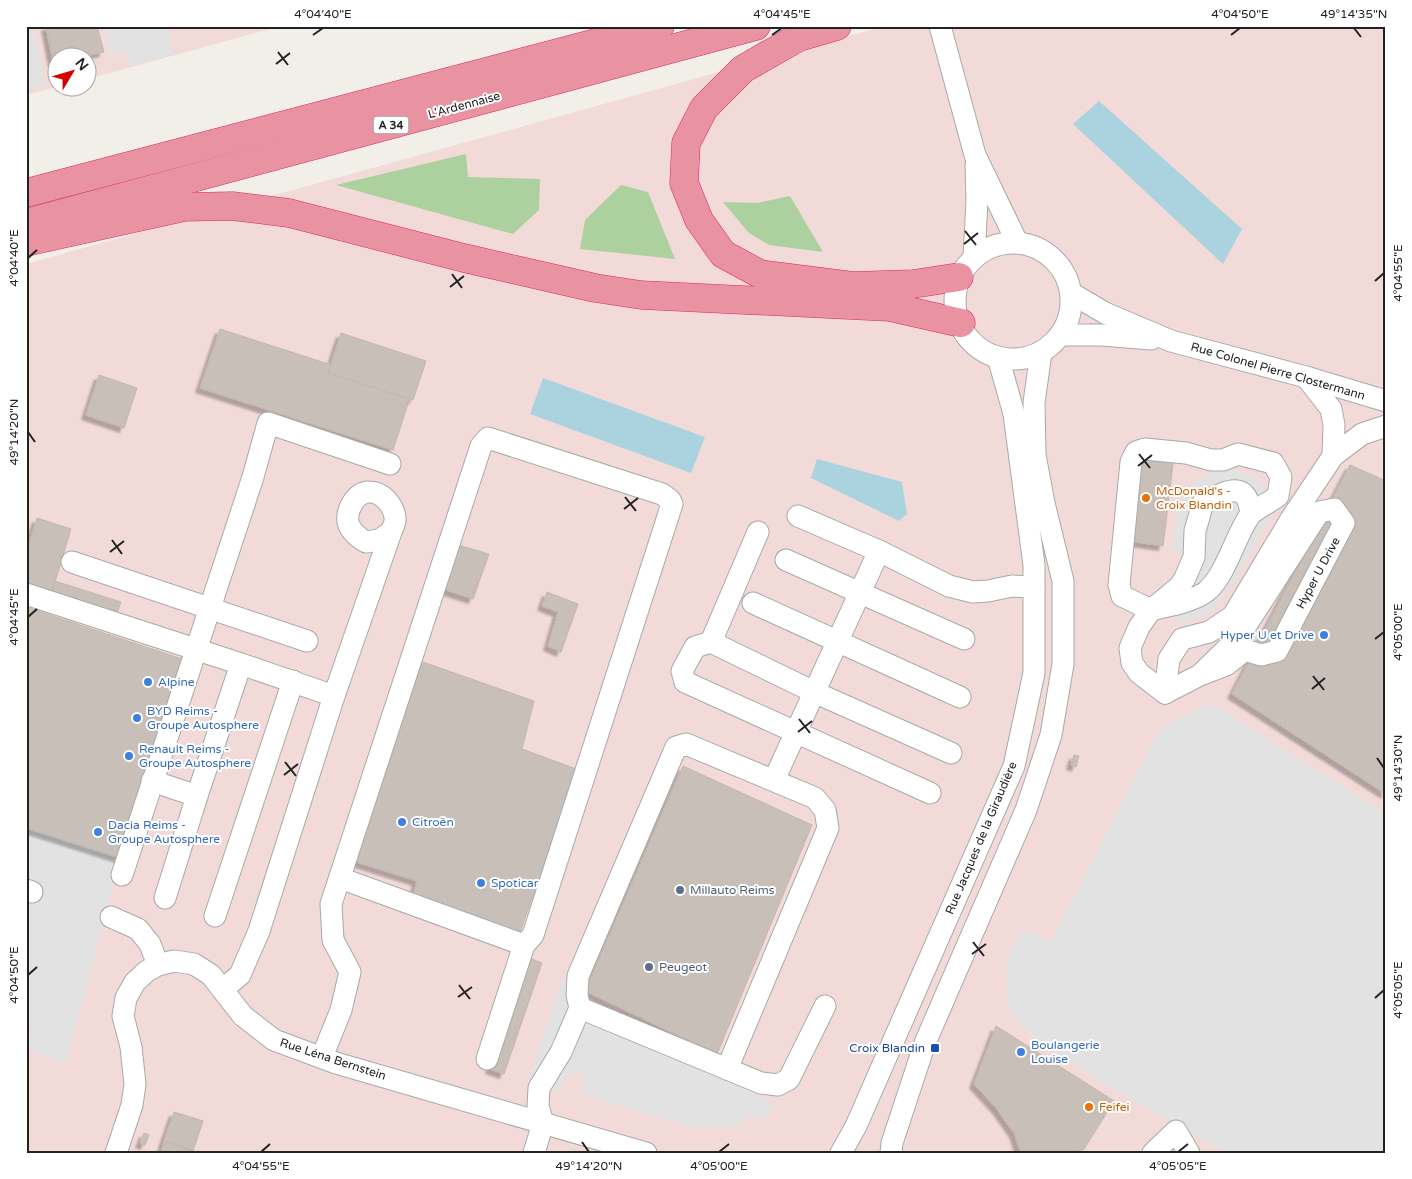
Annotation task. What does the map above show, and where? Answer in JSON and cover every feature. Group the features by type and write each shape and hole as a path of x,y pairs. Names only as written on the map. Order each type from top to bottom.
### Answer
{"highway":[{"name":"A 34","path":"26,193 660,26"},
{"name":"L'Ardennaise","path":"26,223 756,26"},
{"path":"837,26 799,37 743,69 704,108 686,144 684,183 699,220 723,254 760,274 853,286 913,284 967,267"},
{"path":"26,242 184,207 232,206 289,213 464,258 595,288 641,295 890,307 961,323"}],"street":[{"path":"940,26 975,155 1017,242"},
{"path":"967,267 993,244 1017,242 1039,247 1057,262 1070,282 1072,304 1067,326 1052,344 1030,359 1010,359 988,354 970,340 958,317 954,297 967,267 977,201 975,155"},
{"name":"Rue Colonel Pierre Clostermann","path":"1071,293 1105,313 1171,341 1306,377 1386,401"},
{"name":"Rue Colonel Pierre Clostermann","path":"1060,335 1102,335 1171,341"},
{"path":"891,1153 892,1143 925,1043 1026,810 1052,735 1063,664 1063,581 1044,503 1035,455 1034,403 1041,352"},
{"name":"Rue Jacques de la Giraudière","path":"841,1153 856,1126 1014,766 1034,673 1034,565 1014,414 998,357"},
{"path":"1306,377 1331,410 1334,425 1333,456"},
{"path":"122,874 268,424 390,464"},
{"path":"1165,693 1169,659 1182,640 1209,632 1233,616 1291,519 1333,456 1362,434 1386,426"},
{"path":"322,1056 341,1010 350,972 333,940 331,904 481,446 488,438 662,494 672,504 533,935 524,945 488,1059"},
{"path":"1145,449 1186,453 1211,460 1224,460 1238,454 1273,463 1281,477 1278,496 1269,504 1251,513 1209,590 1194,598 1151,610 1122,596 1119,585 1131,462 1136,452 1145,449"},
{"path":"1165,693 1139,673 1132,663 1130,648 1139,627 1151,610 1180,586 1185,578 1194,557 1195,531 1203,503 1226,491 1240,492 1249,500 1251,513"},
{"name":"Hyper U Drive","path":"1334,509 1344,524 1277,651 1261,654 1245,650 1226,665 1200,675 1238,638 1319,512 1334,509"},
{"path":"798,516 879,551 949,586 973,592 1012,586 1034,587"},
{"path":"227,985 240,975 259,931 334,696 391,532"},
{"path":"711,642 758,532"},
{"path":"774,780 879,551"},
{"path":"786,560 964,640"},
{"path":"72,562 307,641"},
{"path":"26,594 196,648 334,696"},
{"path":"752,603 960,697"},
{"path":"930,793 684,682 682,672 695,647 711,642 814,692 951,753"},
{"path":"165,898 241,664"},
{"path":"1165,693 1200,675"},
{"path":"215,916 293,681"},
{"path":"534,1153 544,1123 538,1106 539,1088 561,1052 580,1008 577,995 578,976 676,747 686,744 815,798 825,810 828,828 727,1069"},
{"path":"152,781 198,796"},
{"path":"340,878 524,945"},
{"path":"111,917 138,929 150,944 156,960 135,982 126,998 123,1016 131,1046 135,1084 132,1104 116,1153"},
{"name":"Rue Léna Bernstein","path":"156,960 194,964 227,985 243,1016 274,1040 322,1056 336,1063 646,1153"},
{"path":"580,1008 760,1083 778,1085 788,1079 826,1006"},
{"path":"1153,1153 1176,1131 1189,1153"}],"shaded area":[{"path":"26,26 281,26 98,76 98,48 48,48 48,89 26,95"},
{"path":"26,26 32,26 47,85 26,90"},
{"path":"103,26 167,26 174,55 129,66 126,51 110,55"},
{"path":"885,26 1386,26 1386,1153 26,1153 26,264"},
{"path":"1227,467 1250,474 1269,494 1273,513 1237,579 1211,612 1176,625 1174,609 1187,553 1172,551 1178,505 1192,484 1212,472"},
{"path":"1211,703 1386,814 1386,1153 1227,1153 1106,1085 1028,1033 1010,1011 1006,982 1008,957 1021,929 1051,941 1160,728"},
{"path":"26,828 120,858 66,1064 26,1049 32,1024 26,1022"},
{"path":"563,978 578,984 565,1012 722,1077 774,1104 766,1118 747,1117 737,1128 691,1127 581,1094 584,1073 567,1074 558,1092 529,1078"}],"green space":[{"path":"466,154 468,177 540,179 539,210 513,234 336,185"},
{"path":"621,185 648,192 675,259 580,249 585,220"},
{"path":"790,196 823,252 769,245 749,233 723,202 757,203"}],"water":[{"path":"1099,101 1242,229 1223,264 1073,124"},
{"path":"543,378 705,437 691,473 530,414"},
{"path":"817,459 902,482 907,514 899,521 811,478"}],"building":[{"path":"46,26 97,26 104,52 98,53 98,48 50,48"},
{"path":"220,329 412,391 393,450 200,388"},
{"path":"341,333 426,361 413,400 328,373"},
{"path":"99,375 137,388 124,428 86,415"},
{"path":"1138,454 1174,456 1163,546 1129,541"},
{"name":"Hyper U et Drive","path":"1350,465 1386,481 1386,794 1232,694"},
{"path":"37,518 71,529 51,595 26,588 26,553"},
{"path":"458,545 489,554 473,599 443,589"},
{"path":"55,581 121,602 116,616 51,595"},
{"path":"547,592 578,604 561,652 548,646 558,612 542,606"},
{"path":"26,607 182,659 120,858 26,828"},
{"path":"420,661 534,701 522,749 579,770 517,940 413,896 417,881 353,861"},
{"path":"1074,755 1079,756 1076,767 1071,765"},
{"path":"683,766 812,825 717,1054 585,991"},
{"path":"527,957 542,963 504,1074 490,1069"},
{"path":"996,1026 1114,1101 1084,1149 1070,1153 1021,1153 1014,1133 997,1109 974,1084"},
{"path":"174,1112 203,1121 193,1151 164,1141"},
{"path":"144,1133 149,1135 145,1145 140,1143"},
{"path":"164,1141 193,1151 192,1153 161,1153"}],"place":[{"name":"McDonald's - Croix Blandin","path":"1146,498"},
{"name":"Hyper U et Drive","path":"1324,635"},
{"name":"Alpine","path":"148,682"},
{"name":"BYD Reims - Groupe Autosphere","path":"137,718"},
{"name":"Renault Reims - Groupe Autosphere","path":"129,756"},
{"name":"Citroën","path":"402,822"},
{"name":"Dacia Reims - Groupe Autosphere","path":"98,832"},
{"name":"Spoticar","path":"481,883"},
{"name":"Millauto Reims","path":"680,890"},
{"name":"Peugeot","path":"649,967"},
{"name":"Croix Blandin","path":"935,1048"},
{"name":"Boulangerie Louise","path":"1021,1052"},
{"name":"Feifei","path":"1089,1107"}]}
